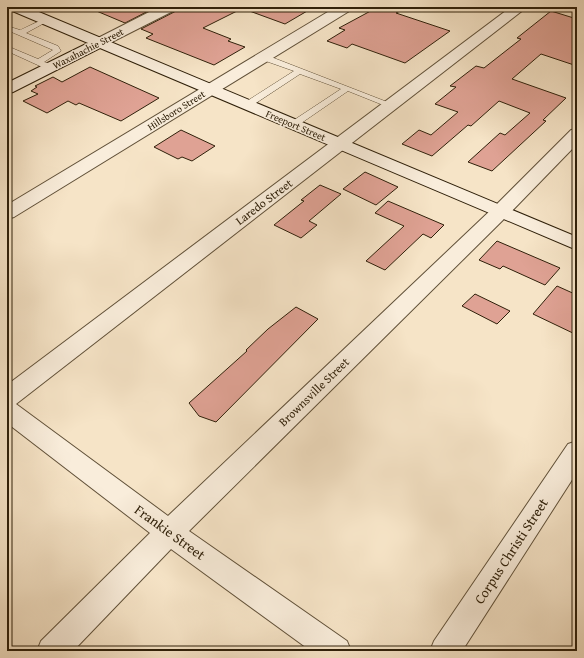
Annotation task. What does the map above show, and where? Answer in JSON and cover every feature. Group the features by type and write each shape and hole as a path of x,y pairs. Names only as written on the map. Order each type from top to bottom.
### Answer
{"street":[{"name":"Freeport Street","path":"15,7 577,244"},
{"name":"Waxahachie Street","path":"7,89 44,65 99,43 170,7"},
{"name":"Hillsboro Street","path":"7,214 346,7"},
{"name":"Laredo Street","path":"7,398 520,7"},
{"name":"Brownsville Street","path":"52,651 169,532 500,212 577,134"},
{"name":"Frankie Street","path":"7,410 169,532 336,651"},
{"name":"Corpus Christi Street","path":"445,651 577,451"}],"lane":[{"path":"15,32 46,20"},
{"path":"9,46 26,53 44,65 57,51 15,32"},
{"path":"9,46 20,46"},
{"path":"263,57 391,105"},
{"path":"247,105 299,71"},
{"path":"294,124 346,89"}],"building":[{"path":"87,7 156,7 125,23"},
{"path":"178,7 245,7 203,28 231,39 228,41 245,47 214,65 146,38 153,34 141,29 176,11"},
{"path":"245,7 314,7 285,24 244,9"},
{"path":"378,7 408,7 396,13 450,31 405,63 352,44 347,48 327,41 345,30 339,28"},
{"path":"551,11 577,19 577,66 541,54 512,79 566,98 543,120 546,121 492,171 468,162 500,133 505,135 530,113 499,101 471,126 468,125 432,156 402,144 419,130 431,135 458,112 435,104 456,87 450,86 476,66 484,68 521,39 517,38"},
{"path":"90,67 159,98 121,121 79,103 76,105 68,101 47,113 23,101 38,94 31,91 37,87 35,86 53,77 62,82"},
{"path":"181,130 215,146 192,161 182,157 178,159 154,147"},
{"path":"365,172 398,187 376,205 343,189"},
{"path":"320,185 341,194 309,221 317,225 301,238 274,225 304,201 301,200"},
{"path":"388,201 444,225 431,238 423,234 385,270 366,261 404,226 375,213"},
{"path":"497,241 560,268 545,285 503,266 500,269 479,260"},
{"path":"557,286 577,295 577,335 533,314"},
{"path":"475,294 510,311 497,324 462,306"},
{"path":"296,307 318,319 216,422 199,416 189,403 247,351 246,350 268,329"}]}
